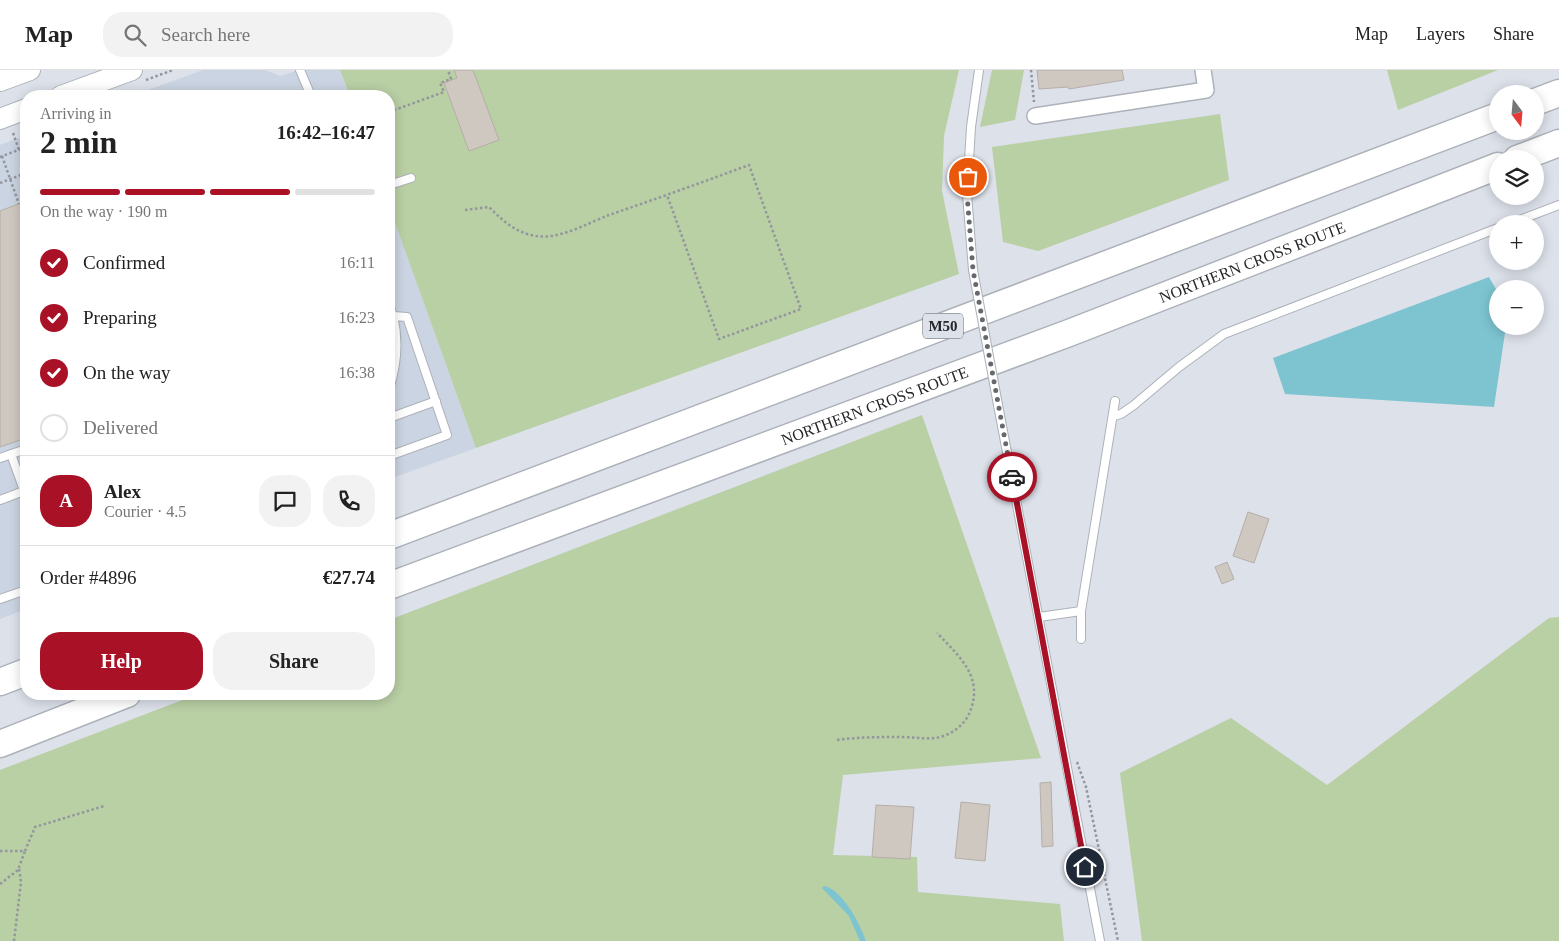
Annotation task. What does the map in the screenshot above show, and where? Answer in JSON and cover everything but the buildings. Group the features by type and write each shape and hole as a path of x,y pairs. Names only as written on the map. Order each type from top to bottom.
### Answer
{"highway":[{"path":"1544,99 1559,93"},
{"name":"M50","path":"395,534 1489,119"},
{"path":"1541,150 1559,143"},
{"name":"NORTHERN CROSS ROUTE","path":"395,584 1078,329 1489,169"},
{"path":"0,682 20,674"},
{"path":"0,729 80,700"},
{"path":"0,744 112,700"}],"main road":[{"path":"0,81 30,70"},
{"path":"77,90 132,70"},
{"path":"6,126 20,114"}],"street":[{"path":"1035,116 1206,90 1203,70"}],"lane":[{"path":"300,70 308,90"},
{"path":"979,70 971,126 967,194 973,270 1039,617 1064,765 1100,941"},
{"path":"395,183 411,178"},
{"path":"1533,215 1559,205"},
{"path":"1113,416 1128,409 1179,366 1224,334 1489,231"},
{"path":"395,317 407,317 447,435 395,454"},
{"path":"395,326 395,341"},
{"path":"395,416 436,401"},
{"path":"1080,639 1081,611 1115,401"},
{"path":"0,458 20,451"},
{"path":"11,454 20,480"},
{"path":"0,500 20,495"},
{"path":"0,599 20,592"},
{"path":"1039,617 1081,611"}],"path":[{"path":"395,110 444,92 440,83 451,79 448,70"},
{"path":"1031,70 1035,116"},
{"path":"6,126 20,150 1,157 19,204"},
{"path":"465,210 489,207 503,221 520,232 538,236 559,234 749,165 801,309 719,340 667,195"},
{"path":"0,183 20,176"},
{"path":"837,740 860,737 942,737 956,729 966,719 975,701 974,682 966,665 936,632"},
{"path":"1071,760 1076,761 1079,765 1086,787 1118,941"},
{"path":"14,941 21,882 19,868 35,826 104,806"},
{"path":"0,851 25,851"},
{"path":"0,884 19,868"}],"shaded area":[{"path":"203,70 265,70 280,76 299,70 340,70 348,90 148,90"},
{"path":"20,137 20,611 0,619 0,145"},
{"path":"395,223 476,448 395,477"}],"green space":[{"path":"340,70 959,70 944,136 942,191 959,274 476,448 395,223 395,90 348,90"},
{"path":"992,70 1024,70 1015,120 980,127"},
{"path":"1387,70 1498,70 1398,110"},
{"path":"1220,114 1229,180 1038,251 1003,242 992,147"},
{"path":"922,415 1041,758 843,775 833,855 917,857 918,892 1060,904 1064,941 0,941 0,770 182,700 395,700 395,618"},
{"path":"1559,617 1559,941 1142,941 1120,773 1231,718 1327,785 1549,618"}],"water":[{"path":"1489,277 1491,280 1489,280 1489,335 1505,335 1494,407 1285,394 1273,358"},
{"path":"824,886 838,894 844,901 860,926 866,941 860,941 849,916 822,888"}],"way so far":[{"path":"968,177 967,194 973,270 1012,477"}],"route":[{"path":"1012,477 1039,617 1064,765 1085,867"}]}
